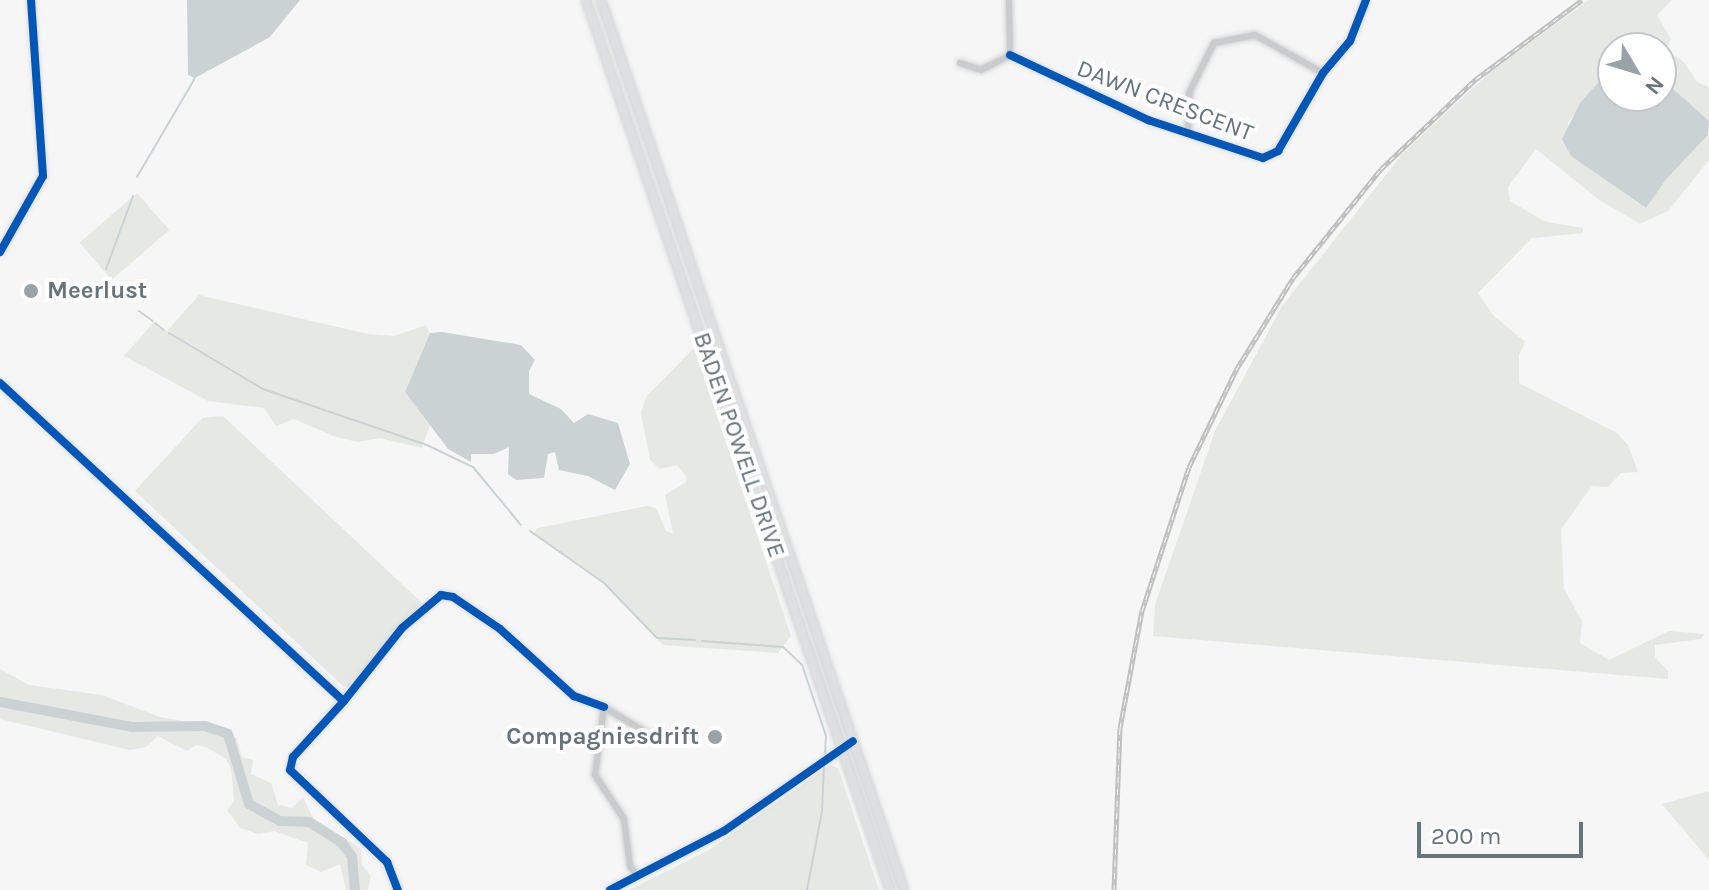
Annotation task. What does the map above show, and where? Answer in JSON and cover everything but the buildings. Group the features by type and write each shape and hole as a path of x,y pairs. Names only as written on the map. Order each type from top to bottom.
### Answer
{"main road":[{"name":"BADEN POWELL DRIVE","path":"586,0 890,890"},
{"name":"BADEN POWELL DRIVE","path":"601,0 904,890"}],"street":[{"path":"0,252 43,176 31,0"},
{"path":"960,63 981,70 1010,55 1009,0"},
{"name":"DAWN CRESCENT","path":"1010,55 1148,120 1188,131 1259,158 1274,155 1323,73 1350,41 1366,0"},
{"path":"1188,131 1189,93 1214,43 1255,35 1323,73"},
{"path":"0,383 344,701"},
{"path":"398,890 387,862 290,770 293,757 344,701 402,628 441,595 453,597 500,629 574,696 604,707 655,738"},
{"path":"604,707 595,775 624,819 630,866 636,874"},
{"path":"610,890 724,831 853,741"}],"shaded area":[{"path":"187,0 300,0 270,37 195,78 188,75"},
{"path":"1589,0 1672,0 1657,15 1667,32 1597,32 1597,86 1568,122 1571,156 1646,208 1666,178 1709,134 1709,160 1668,211 1640,224 1598,199 1536,149 1508,187 1510,201 1546,222 1583,228 1583,233 1532,238 1478,293 1493,315 1525,342 1519,355 1519,383 1617,433 1628,445 1638,472 1621,473 1608,487 1592,486 1561,529 1564,589 1582,621 1580,643 1609,660 1669,631 1704,634 1701,639 1655,645 1655,657 1668,671 1668,679 1153,636 1155,605 1215,431 1282,306 1404,152 1491,71"},
{"path":"1677,57 1697,82 1709,87 1709,121 1677,92"},
{"path":"1597,84 1597,112 1677,112 1677,92 1709,121 1708,135 1667,178 1646,208 1571,156 1562,139 1580,103"},
{"path":"137,193 169,230 112,280 80,243"},
{"path":"199,295 368,334 394,336 426,325 430,333 405,392 430,425 422,448 380,438 358,442 336,437 294,419 276,426 264,408 208,401 124,356 154,322 167,331"},
{"path":"442,332 521,345 535,360 529,371 529,394 561,409 574,423 588,414 618,423 630,464 615,490 588,476 559,470 555,452 548,454 544,478 516,480 508,474 509,447 494,454 471,454 471,462 448,449 405,392 430,333"},
{"path":"694,348 791,636 778,653 663,645 604,583 533,534 538,528 647,506 656,508 666,531 673,534 665,495 686,482 686,476 677,465 660,469 650,460 641,413 646,397"},
{"path":"223,416 422,603 350,687 343,686 135,491 202,418"},
{"path":"0,669 29,685 102,695 160,717 224,728 237,739 242,757 253,760 251,774 271,783 278,805 292,808 303,797 313,818 361,849 362,865 371,876 368,890 346,890 340,864 321,872 306,865 308,843 274,831 258,834 240,828 227,810 234,801 231,768 226,759 206,747 196,745 187,751 158,736 146,747 130,750 0,719"},
{"path":"830,765 838,768 879,890 629,890 709,850"},
{"path":"1709,791 1709,860 1662,804"}],"waterway":[{"path":"137,177 195,78"},
{"path":"106,269 133,196"},
{"path":"139,311 153,321"},
{"path":"155,323 164,330"},
{"path":"169,333 263,389 427,445 473,467 521,525"},
{"path":"530,531 604,583 657,638 695,640"},
{"path":"702,641 783,647 802,665 826,736 825,753"},
{"path":"0,702 132,727 205,726 228,734 249,804 280,821 309,822 342,843 352,857 355,890"},
{"path":"807,890 822,811 824,766"}],"railway":[{"path":"1114,890 1120,728 1142,611 1189,467 1236,370 1293,278 1381,169 1476,79 1582,0"}],"cycle path":[{"path":"0,252 43,176 31,0"},
{"path":"1010,55 1148,120 1263,158 1278,151 1323,73 1350,41 1366,0"},
{"path":"0,383 344,701 293,757 290,770 387,862 398,890"},
{"path":"344,701 402,628 441,595 453,597 500,629 574,696 604,707"},
{"path":"610,890 724,831 853,741"}],"place":[{"name":"Meerlust","path":"31,291"},
{"name":"Compagniesdrift","path":"715,737"}]}
